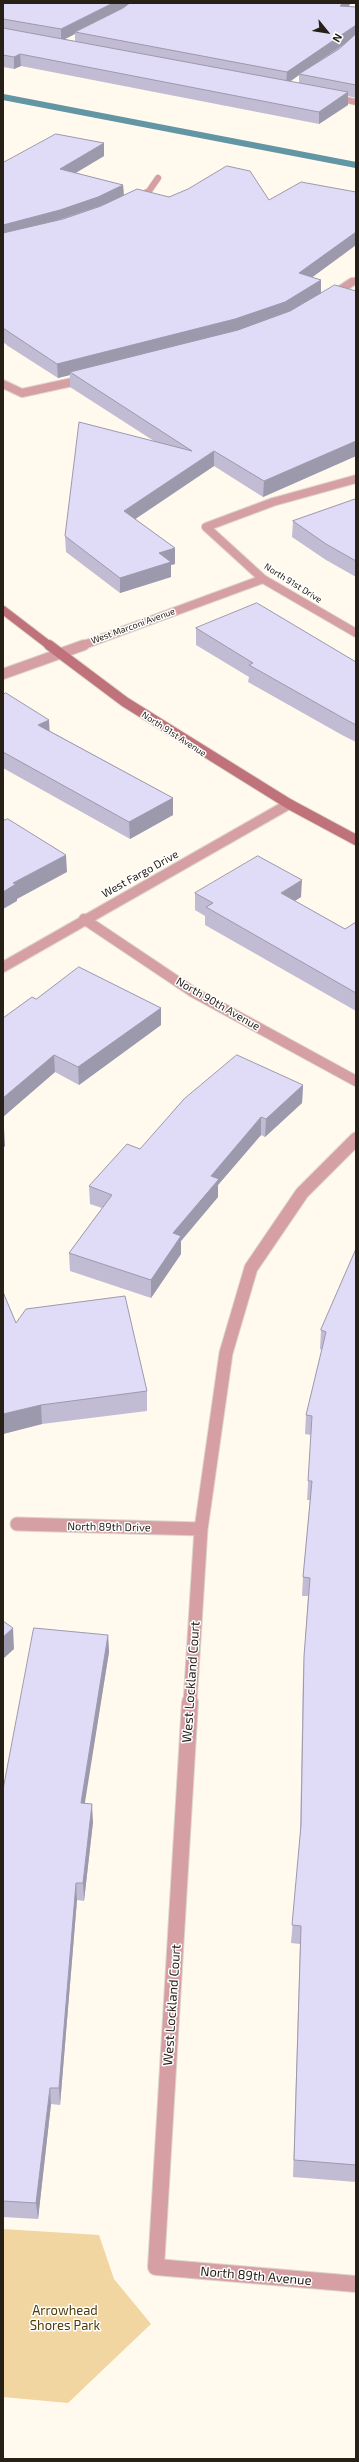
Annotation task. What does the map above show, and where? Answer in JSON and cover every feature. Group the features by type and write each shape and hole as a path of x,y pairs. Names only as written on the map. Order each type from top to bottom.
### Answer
{"main road":[{"name":"North 91st Avenue","path":"3,610 124,702 289,804 356,840"}],"street":[{"path":"325,96 356,102"},
{"path":"124,204 149,191 158,178"},
{"path":"324,300 356,280"},
{"path":"3,384 22,393 96,376"},
{"name":"North 91st Drive","path":"356,479 273,502 206,527 263,579 356,633"},
{"name":"West Marconi Avenue","path":"3,674 263,579"},
{"name":"West Fargo Drive","path":"3,967 84,919 289,804"},
{"name":"North 90th Avenue","path":"84,919 193,992 356,1081"},
{"name":"West Lockland Court","path":"156,2268 201,1529 226,1353 251,1268 302,1193 356,1139"},
{"name":"North 89th Drive","path":"16,1524 201,1529"},
{"name":"North 89th Avenue","path":"156,2268 356,2284"}],"green space":[{"name":"Arrowhead Shores Park","path":"3,2229 99,2235 114,2279 151,2324 68,2403 3,2397"}],"building":[{"path":"3,3 113,3 61,29 3,19"},
{"path":"130,3 343,3 340,6 356,7 356,25 287,72 75,32"},
{"path":"3,28 348,92 319,112 20,54 14,57 3,55"},
{"path":"356,34 356,85 299,74 339,49"},
{"path":"56,134 104,143 60,169 123,185 98,197 60,210 3,225 3,163"},
{"path":"227,166 250,171 269,200 301,182 356,192 356,232 299,273 321,280 285,302 235,319 57,364 3,328 3,233 63,219 101,206 137,189 169,197 188,189"},
{"path":"335,285 356,291 356,441 264,481 214,451 124,511 175,548 159,553 171,562 120,578 65,536 79,422 192,451 70,372 238,330 290,311"},
{"path":"356,499 356,561 326,544 293,521"},
{"path":"257,603 356,662 356,725 249,665 253,663 196,628"},
{"path":"6,693 49,720 38,725 173,798 129,822 3,752 3,695"},
{"path":"8,819 66,855 13,883 16,884 3,892 3,821"},
{"path":"258,856 302,880 281,893 345,929 356,922 356,993 206,907 213,903 195,893"},
{"path":"79,967 161,1008 78,1067 54,1055 3,1098 3,1018 32,997 36,999"},
{"path":"237,1055 303,1085 266,1119 261,1117 211,1176 219,1179 173,1233 181,1236 151,1280 69,1253 112,1195 89,1186 127,1144 140,1149 184,1099"},
{"path":"356,1249 356,2165 294,2160 301,1926 292,1925 301,1825 304,1656 310,1578 303,1577 312,1481 308,1481 312,1416 306,1415 326,1332 321,1330"},
{"path":"3,1292 16,1323 26,1309 125,1296 147,1391 41,1405 3,1414"},
{"path":"3,1621 13,1628 3,1637"},
{"path":"34,1628 108,1635 81,1803 92,1804 83,1883 76,1883 59,2088 50,2088 36,2203 3,2201 3,1790"}],"waterway":[{"path":"3,97 356,165"}]}
